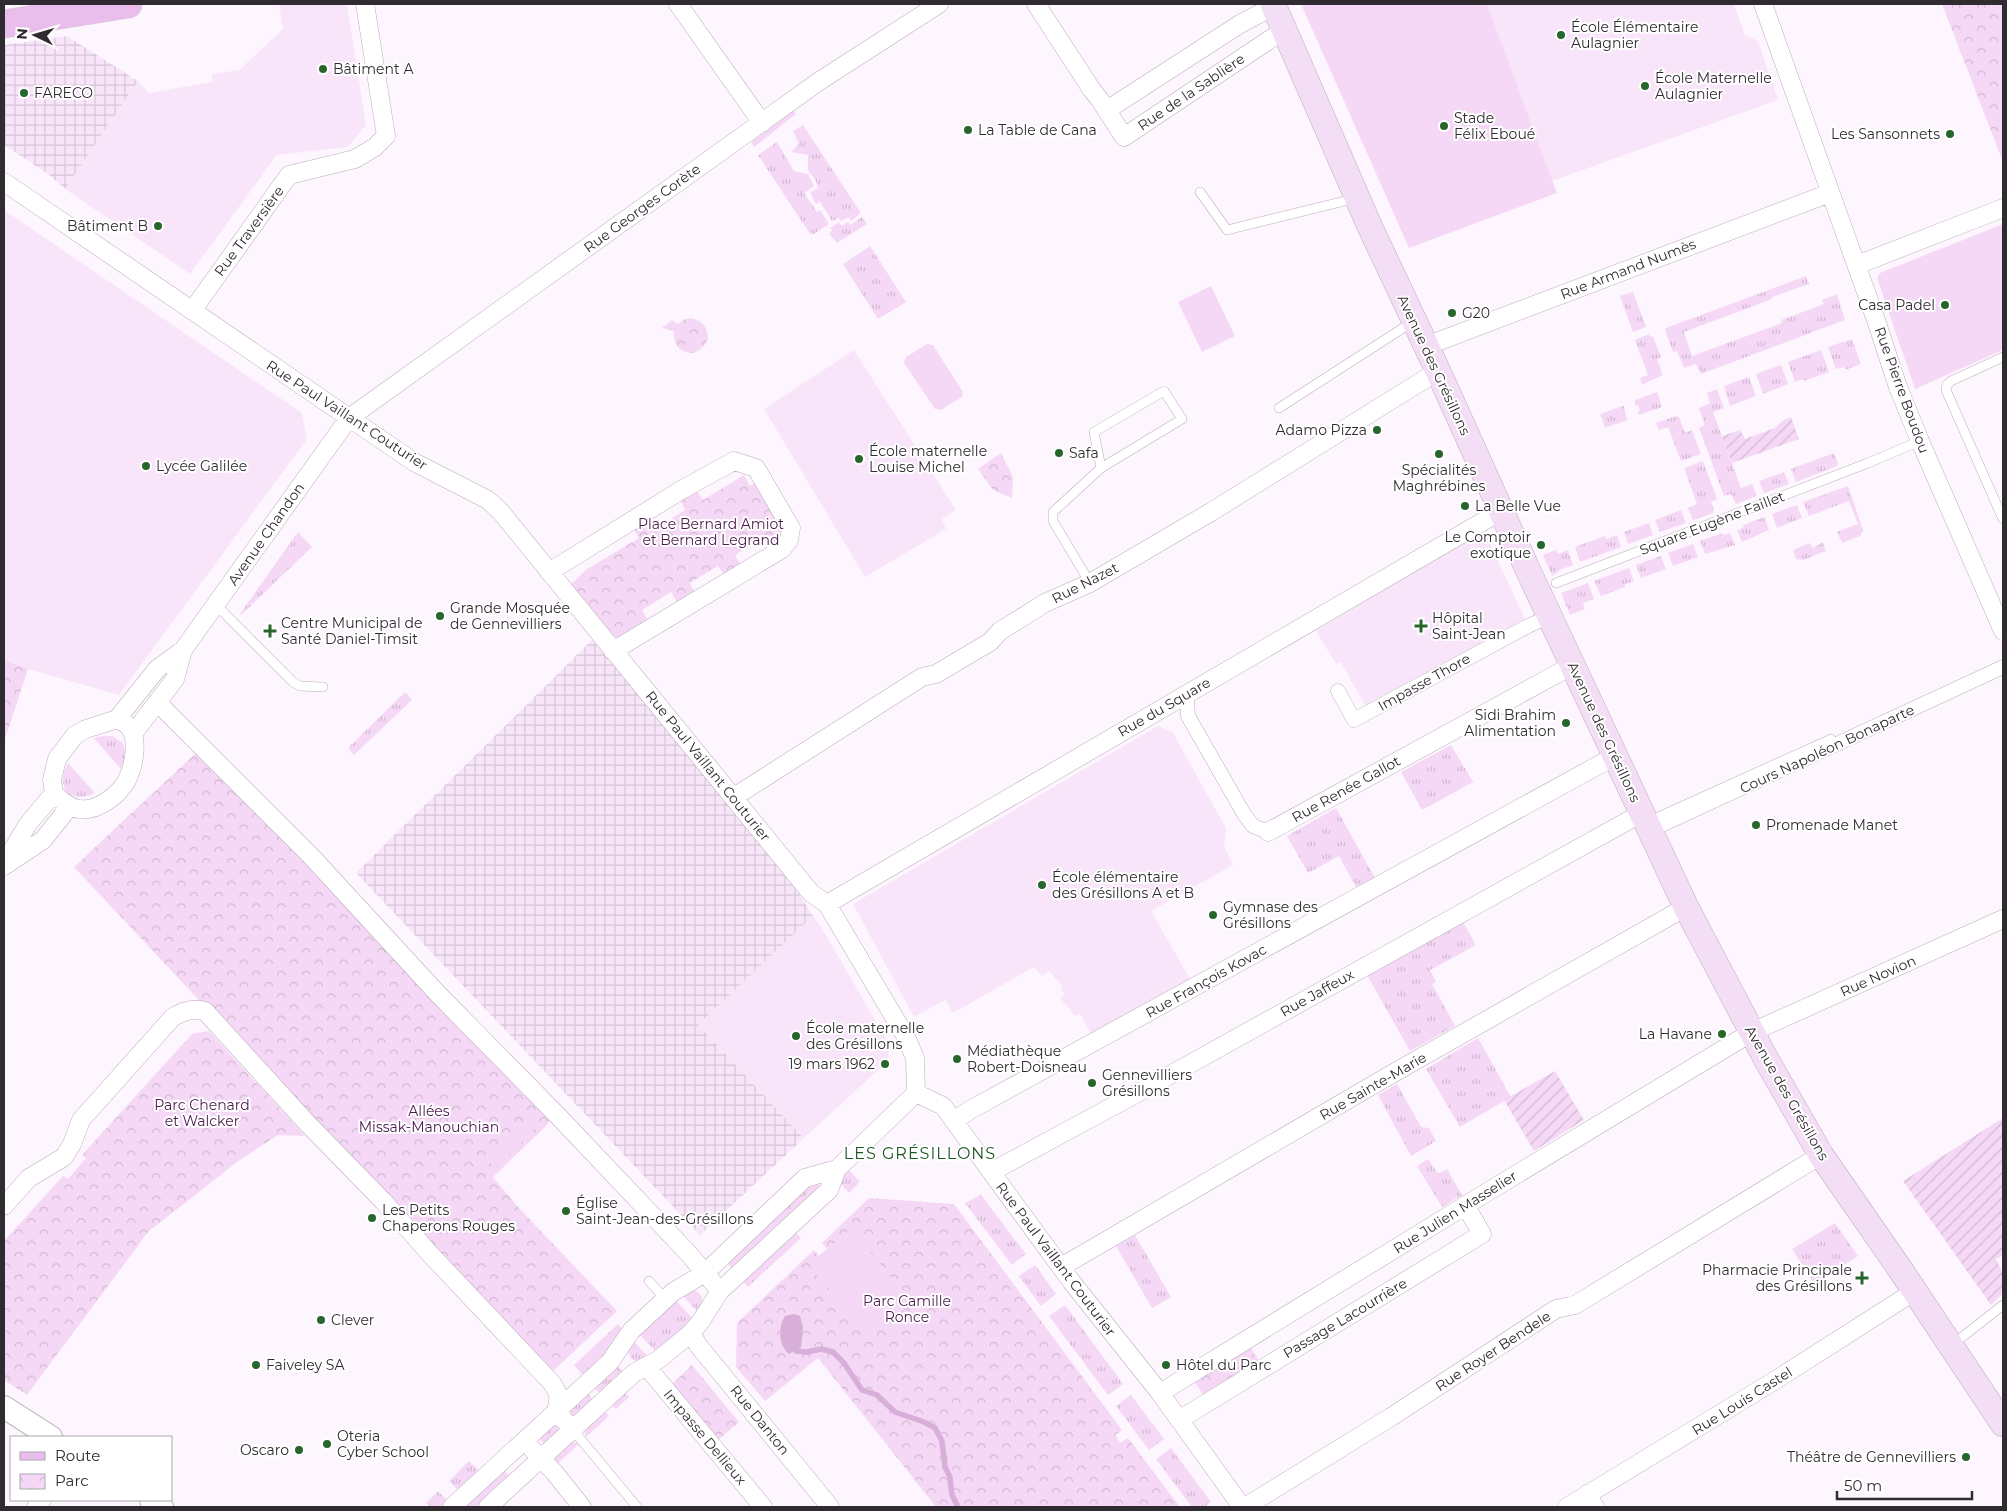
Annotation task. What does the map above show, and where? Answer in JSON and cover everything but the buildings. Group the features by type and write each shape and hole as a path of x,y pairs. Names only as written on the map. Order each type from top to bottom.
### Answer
{"main road":[{"path":"4,24 128,4"},
{"name":"Avenue des Grésillons","path":"1274,5 1357,198 1686,907 1752,1032 1821,1155 2003,1424"}],"street":[{"name":"Rue Traversière","path":"192,311 289,176 355,160 375,147 386,136 365,4"},
{"path":"678,4 762,123"},
{"name":"Rue Georges Corète","path":"349,418 818,82 939,4"},
{"name":"Rue de la Sablière","path":"1036,4 1124,137 1284,30"},
{"name":"Rue Pierre Boudou","path":"1763,4 1857,265 1898,387 2003,631"},
{"path":"1107,110 1240,24 1274,5"},
{"name":"Rue Paul Vaillant Couturier","path":"4,182 414,462 488,500 500,511 811,893 827,904 906,1037 915,1058 916,1092 943,1106 1062,1267 1160,1393 1243,1507"},
{"name":"Rue Armand Numès","path":"1426,346 1830,193"},
{"path":"1857,265 2003,208"},
{"name":"Rue Nazet","path":"734,797 922,677 936,674 990,642 1000,630 1045,603 1090,583 1211,512 1438,371"},
{"name":"Avenue Chandon","path":"117,719 157,669 183,650 349,418"},
{"path":"549,572 683,489 734,460 756,468 791,528 789,540 782,548 613,651"},
{"name":"Rue du Square","path":"827,904 1501,511"},
{"name":"Impasse Thore","path":"1338,691 1354,720 1550,616"},
{"name":"Avenue Chandon","path":"133,734 175,679 183,650"},
{"name":"Rue Renée Gallot","path":"1190,691 1187,700 1188,716 1244,814 1253,826 1268,832 1573,665"},
{"name":"Cours Napoléon Bonaparte","path":"1646,821 2003,667"},
{"path":"157,702 316,862 438,994 689,1254 720,1290"},
{"path":"4,865 28,824 54,793 53,770 57,759 76,735 86,729 117,719 127,725 133,734 135,750 128,779 107,801 80,810 70,806 54,793"},
{"name":"Rue François Kovac","path":"954,1121 1615,756"},
{"path":"4,865 43,840 70,806"},
{"name":"Rue Jaffeux","path":"991,1172 1646,821"},
{"name":"Rue Sainte-Marie","path":"1062,1267 1388,1076 1686,907"},
{"name":"Rue Novion","path":"1752,1032 2003,919"},
{"path":"4,1206 29,1178 64,1157 72,1144 81,1120 173,1017 189,1010 205,1011 558,1391 559,1403 556,1411"},
{"name":"Rue Julien Masselier","path":"1160,1393 1752,1032"},
{"path":"488,1507 540,1458 641,1370 691,1333 701,1322 720,1290 829,1190 837,1169 916,1092"},
{"name":"Rue Royer Bendele","path":"1243,1507 1391,1417 1556,1309 1582,1302 1821,1155"},
{"path":"452,1507 610,1362 631,1331 665,1299 673,1292 705,1273 805,1178 837,1169"},
{"name":"Passage Lacourrière","path":"1179,1420 1482,1234 1465,1206"},
{"name":"Rue Louis Castel","path":"1567,1507 1591,1501 1766,1386 1915,1292"},
{"name":"Rue Danton","path":"691,1333 698,1345 830,1507"},
{"name":"Impasse Dellieux","path":"617,1352 641,1370 764,1507"},
{"path":"4,1407 50,1436"},
{"path":"556,1411 573,1430"},
{"path":"524,1440 582,1507"}],"lane":[{"path":"1200,192 1227,230 1357,198"},
{"path":"1278,408 1414,320"},
{"path":"2003,357 1951,381 1947,385 1946,390 2003,519"},
{"path":"1090,583 1053,521 1053,512 1101,468 1182,418 1164,391 1094,432 1101,468"},
{"name":"Square Eugène Faillet","path":"1556,583 1868,463 1920,441"},
{"path":"216,605 293,682 300,686 323,687"},
{"path":"1646,821 2003,662"},
{"path":"649,1281 665,1299"},
{"path":"1951,1345 2003,1305"},
{"path":"573,1430 637,1507"}],"shaded area":[{"path":"279,4 347,4 366,125 348,147 277,155 190,274 65,189 138,81 149,93 212,82 212,74 239,70 283,29"},
{"name":"École Maternelle Aulagnier","path":"1487,4 1734,4 1745,35 1758,41 1778,100 1552,181"},
{"path":"67,36 138,81 65,189 48,174 4,145 4,45"},
{"name":"Lycée Galilée","path":"4,210 302,413 307,439 119,695 28,669 4,660"},
{"name":"École maternelle Louise Michel","path":"854,350 956,510 942,519 946,529 865,577 764,409"},
{"name":"Hôpital Saint-Jean","path":"1484,531 1526,621 1368,711 1341,662 1336,664 1316,631"},
{"path":"592,640 778,860 813,916 698,1025 804,1138 700,1235 356,873"},
{"name":"École élémentaire des Grésillons A et B","path":"1158,726 1173,733 1226,828 1224,846 1233,865 1151,911 1190,979 1091,1034 1080,1014 1075,1016 1060,998 1065,994 1060,988 1062,986 1049,971 1042,976 1034,967 953,1013 945,1000 914,1017 853,904"},
{"name":"École maternelle des Grésillons","path":"813,916 890,1046 888,1061 804,1138 698,1025"},
{"path":"794,1314 800,1316 803,1327 801,1347 789,1354 781,1341 780,1330 785,1316"}],"green space":[{"name":"Stade Félix Eboué","path":"1301,4 1487,4 1557,193 1409,248"},
{"path":"1942,4 2003,4 2003,162"},
{"path":"793,110 796,114 754,147 751,142"},
{"path":"803,125 861,213 851,221 849,217 841,221 839,218 832,221 820,202 816,204 810,193 818,188 816,181 808,170 808,155 791,152 799,144 793,131"},
{"path":"777,142 794,171 808,174 814,186 804,193 817,212 820,210 829,224 814,234 810,234 758,155"},
{"path":"862,217 867,224 837,243 829,234 832,230 830,228 839,222 842,226 848,222 851,225"},
{"name":"Casa Padel","path":"2003,224 2003,350 1915,389 1877,278 1880,273"},
{"path":"870,246 906,302 878,319 843,264"},
{"path":"1806,276 1809,284 1684,332 1692,356 1782,323 1781,320 1824,304 1822,300 1837,294 1845,320 1701,374 1696,364 1684,368 1677,351 1673,352 1665,330 1666,328"},
{"path":"1211,286 1235,336 1202,352 1178,302"},
{"path":"1633,292 1646,327 1633,332 1620,296"},
{"path":"691,318 699,321 704,326 708,339 699,351 687,353 677,346 674,331 662,328 672,320 678,324 685,319"},
{"path":"1649,334 1650,337 1653,336 1661,357 1657,359 1663,375 1642,385 1640,378 1648,375 1635,340"},
{"path":"1852,339 1861,364 1845,370 1844,367 1836,369 1828,347"},
{"path":"927,344 933,345 963,392 962,397 941,410 935,409 904,363 906,357"},
{"path":"1821,350 1829,372 1804,381 1802,379 1795,382 1788,362"},
{"path":"1781,365 1788,384 1763,394 1756,374"},
{"path":"1749,377 1756,396 1730,406 1724,386"},
{"path":"1717,389 1724,408 1713,412 1741,488 1752,484 1757,496 1736,504 1731,494 1724,496 1699,428 1705,425 1699,408 1710,403 1707,393"},
{"path":"1657,392 1662,407 1639,415 1638,412 1640,410 1638,405 1635,405 1635,400"},
{"path":"1624,406 1627,420 1605,428 1600,414"},
{"path":"1676,416 1679,417 1685,433 1692,430 1701,454 1681,461 1668,427 1659,430 1656,423"},
{"path":"1791,417 1799,439 1732,463 1722,436 1740,430 1745,439 1775,428 1782,421"},
{"path":"1001,453 1013,477 1012,498 993,490 978,469"},
{"path":"1834,453 1838,463 1837,466 1796,482 1791,469"},
{"path":"1703,461 1717,499 1711,502 1714,510 1713,513 1693,520 1688,508 1697,504 1684,468"},
{"path":"1784,472 1789,484 1764,493 1759,481"},
{"name":"Place Bernard Amiot et Bernard Legrand","path":"744,475 750,486 757,481 785,526 781,540 774,547 767,536 735,555 741,566 725,576 718,566 690,583 695,593 678,604 671,592 642,610 648,621 618,638 613,636 571,584 587,569 639,538 632,526 649,517 656,528 685,510 679,498 695,488 703,500"},
{"path":"1848,486 1863,530 1860,536 1842,543 1837,532 1858,524 1849,501 1809,516 1803,502"},
{"path":"1797,505 1802,518 1777,528 1772,514"},
{"path":"1681,510 1686,523 1660,532 1655,520"},
{"path":"1764,517 1769,530 1742,542 1737,530"},
{"path":"1649,523 1653,535 1628,544 1624,532"},
{"path":"298,532 312,547 241,615 240,614"},
{"path":"1722,533 1724,535 1730,533 1735,545 1705,554 1700,541"},
{"path":"1617,535 1621,547 1580,562 1575,547 1605,536 1606,539"},
{"path":"1823,542 1826,551 1803,560 1796,559 1793,550 1809,543 1813,548"},
{"path":"1693,544 1698,557 1673,566 1668,553"},
{"path":"1556,550 1558,554 1568,550 1573,565 1562,569 1552,576 1543,555"},
{"path":"1661,556 1666,569 1641,578 1636,565"},
{"path":"1629,568 1634,581 1625,584 1625,587 1601,596 1594,581"},
{"path":"1588,583 1594,599 1583,603 1585,609 1570,615 1561,593"},
{"path":"4,660 28,669 4,742"},
{"path":"405,692 412,700 354,755 348,748"},
{"path":"112,736 123,743 126,755 121,769 94,738"},
{"path":"1451,745 1473,782 1422,810 1401,772"},
{"name":"Allées Missak-Manouchian","path":"198,751 549,1121 493,1177 518,1207 617,1311 550,1374 74,867"},
{"path":"68,763 95,793 78,797 67,792 63,779"},
{"path":"1336,808 1375,878 1356,887 1339,856 1308,873 1287,836"},
{"path":"1463,922 1476,945 1430,970 1436,982 1432,984 1455,1026 1410,1051 1367,975"},
{"name":"Parc Chenard et Walcker","path":"209,1031 305,1136 278,1135 237,1162 148,1232 27,1395 4,1380 4,1241 63,1176 68,1179 86,1158 82,1155 192,1034"},
{"path":"1478,1038 1511,1097 1460,1127 1426,1069"},
{"path":"1555,1071 1584,1120 1534,1151 1504,1100"},
{"path":"1397,1084 1421,1127 1429,1128 1436,1141 1411,1156 1378,1095"},
{"path":"527,1118 536,1128 495,1168 486,1158"},
{"path":"2003,1118 2003,1255 1996,1259 2003,1273 2003,1293 1991,1305 1903,1181"},
{"path":"1428,1159 1437,1172 1440,1173 1447,1169 1462,1195 1442,1207 1417,1166"},
{"path":"847,1168 860,1182 849,1193 839,1182"},
{"path":"810,1182 818,1183 820,1188 734,1271 725,1261"},
{"path":"981,1195 1026,1254 1012,1265 965,1203"},
{"name":"Parc Camille Ronce","path":"869,1198 954,1204 1122,1430 1115,1435 1120,1443 1128,1438 1180,1507 936,1507 818,1358 765,1401 736,1367 737,1323 814,1250 819,1256 827,1249 822,1243"},
{"path":"1835,1223 1858,1256 1814,1284 1792,1249"},
{"path":"851,1229 912,1303 869,1338 809,1264"},
{"path":"794,1230 801,1238 748,1287 741,1279"},
{"path":"1135,1235 1171,1297 1152,1308 1116,1246"},
{"path":"1035,1265 1056,1294 1041,1306 1019,1276"},
{"path":"690,1289 695,1290 701,1295 703,1305 700,1314 680,1293"},
{"path":"674,1298 693,1319 657,1353 637,1332"},
{"path":"1065,1305 1123,1384 1108,1395 1049,1316"},
{"path":"618,1324 623,1330 614,1345 585,1378 574,1365"},
{"path":"631,1338 650,1359 640,1363 630,1358 627,1348"},
{"path":"1250,1347 1260,1362 1204,1397 1195,1382"},
{"path":"617,1365 622,1371 621,1375 601,1394 591,1386"},
{"path":"692,1365 739,1422 717,1441 672,1384"},
{"path":"622,1389 629,1397 616,1409 608,1402"},
{"path":"586,1392 594,1400 574,1419 566,1409"},
{"path":"1131,1395 1164,1439 1149,1450 1116,1406"},
{"path":"602,1408 609,1416 586,1437 584,1430"},
{"path":"554,1424 558,1426 559,1431 544,1444 539,1438"},
{"path":"571,1441 579,1444 555,1466 554,1454"},
{"path":"1171,1448 1211,1502 1204,1507 1192,1507 1156,1459"},
{"path":"469,1461 479,1471 458,1490 449,1481"},
{"path":"503,1469 511,1478 480,1507 461,1507"},
{"path":"438,1491 448,1501 440,1507 430,1507 426,1503"}],"waterway":[{"path":"796,1351 807,1352 821,1349 833,1352 844,1363 862,1390 877,1395 895,1412 935,1428 942,1441 945,1467 950,1477 952,1495 958,1507"}],"place":[{"name":"École Élémentaire Aulagnier","path":"1561,35"},
{"name":"Bâtiment A","path":"323,69"},
{"name":"École Maternelle Aulagnier","path":"1645,86"},
{"name":"FARECO","path":"24,93"},
{"name":"Stade Félix Eboué","path":"1444,126"},
{"name":"La Table de Cana","path":"968,130"},
{"name":"Les Sansonnets","path":"1950,134"},
{"name":"Bâtiment B","path":"158,226"},
{"name":"Casa Padel","path":"1945,305"},
{"name":"G20","path":"1452,313"},
{"name":"Adamo Pizza","path":"1377,430"},
{"name":"Safa","path":"1059,453"},
{"name":"Spécialités Maghrébines","path":"1439,454"},
{"name":"École maternelle Louise Michel","path":"859,459"},
{"name":"Lycée Galilée","path":"146,466"},
{"name":"La Belle Vue","path":"1465,506"},
{"name":"Le Comptoir exotique","path":"1541,545"},
{"name":"Grande Mosquée de Gennevilliers","path":"440,616"},
{"name":"Hôpital Saint-Jean","path":"1421,626"},
{"name":"Centre Municipal de Santé Daniel-Timsit","path":"270,631"},
{"name":"Sidi Brahim Alimentation","path":"1566,723"},
{"name":"Promenade Manet","path":"1756,825"},
{"name":"École élémentaire des Grésillons A et B","path":"1042,885"},
{"name":"Gymnase des Grésillons","path":"1213,915"},
{"name":"La Havane","path":"1722,1034"},
{"name":"École maternelle des Grésillons","path":"796,1036"},
{"name":"Médiathèque Robert-Doisneau","path":"957,1059"},
{"name":"19 mars 1962","path":"885,1064"},
{"name":"Gennevilliers Grésillons","path":"1092,1083"},
{"name":"Église Saint-Jean-des-Grésillons","path":"566,1211"},
{"name":"Les Petits Chaperons Rouges","path":"372,1218"},
{"name":"Pharmacie Principale des Grésillons","path":"1862,1278"},
{"name":"Clever","path":"321,1320"},
{"name":"Faiveley SA","path":"256,1365"},
{"name":"Hôtel du Parc","path":"1166,1365"},
{"name":"Oteria Cyber School","path":"327,1444"},
{"name":"Oscaro","path":"299,1450"},
{"name":"Théâtre de Gennevilliers","path":"1966,1457"}],"district":[{"name":"LES GRÉSILLONS","path":"920,1153"}]}
